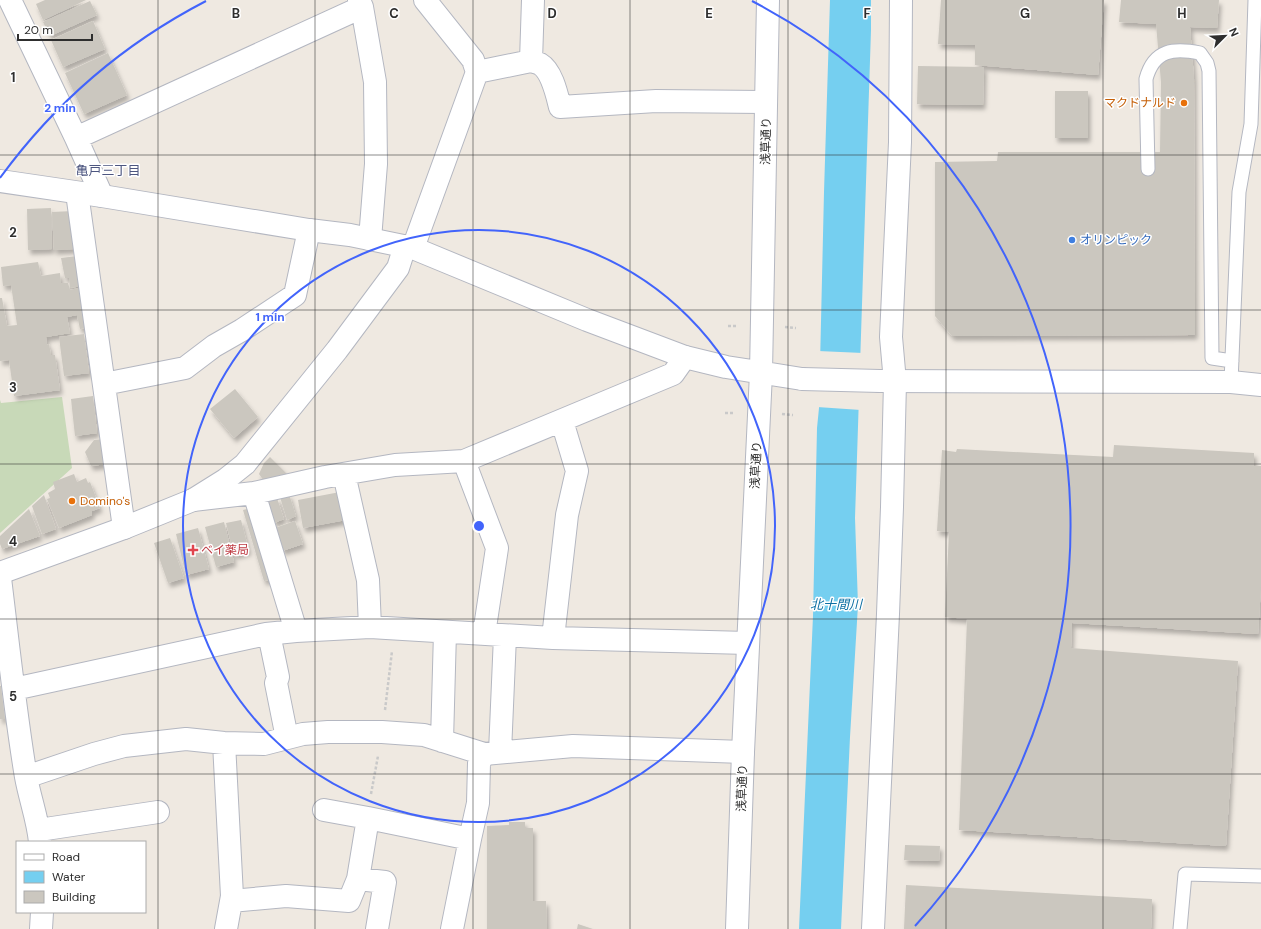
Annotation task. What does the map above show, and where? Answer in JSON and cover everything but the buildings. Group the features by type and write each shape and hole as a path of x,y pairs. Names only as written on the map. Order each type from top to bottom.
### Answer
{"street":[{"path":"10,0 102,196"},
{"path":"0,573 124,528 193,500 225,480 244,464 337,350 398,268 409,247 477,72 473,60 425,0"},
{"path":"531,61 533,0"},
{"name":"浅草通り","path":"737,929 743,752 761,373 768,0"},
{"path":"873,929 894,462 887,382 891,337 900,142 901,0"},
{"path":"76,138 360,3 375,82 376,164 370,239"},
{"path":"477,72 531,61 542,65 551,77 560,107 656,102 766,102"},
{"path":"0,181 370,239 409,247 587,320 685,357 726,367 761,373 802,379 887,382 1232,372 1261,385"},
{"path":"77,193 124,528"},
{"path":"104,384 185,368 214,346 295,296 309,230"},
{"path":"193,500 254,493 325,477 395,465 464,461 673,374 685,357"},
{"path":"553,638 567,515 577,471 562,421"},
{"path":"452,929 478,803 479,764 492,753 497,548 464,461"},
{"path":"344,474 368,580 370,627"},
{"path":"254,493 296,631"},
{"path":"0,578 26,777 40,836 158,812"},
{"path":"14,689 269,634 296,631 370,627 553,638 748,643"},
{"path":"442,741 445,632"},
{"path":"269,634 278,677 276,683 287,738"},
{"path":"26,777 94,754 124,746 186,739 224,743 264,744 303,734 328,732 382,732 424,735 492,753 573,746 743,752"},
{"path":"224,743 231,901 226,929"},
{"path":"324,810 470,839"},
{"path":"231,901 286,896 349,901 358,879 368,818"},
{"path":"358,879 386,882 377,929"},
{"path":"41,929 42,913"}],"lane":[{"path":"1232,372 1239,192 1251,124 1255,0"},
{"path":"1148,169 1146,79 1149,68 1154,61 1170,51 1186,50 1200,53 1207,63 1209,71 1212,358 1232,372"},
{"path":"1180,929 1186,874 1261,876"}],"green space":[{"path":"62,397 72,468 0,533 0,400 1,403"}],"water":[{"name":"北十間川","path":"830,0 871,0 855,518 858,605 841,929 799,929 813,616"}],"pier":[{"path":"818,351 863,353 861,410 817,407"}],"place":[{"name":"マクドナルド","path":"1184,103"},
{"name":"オリンピック","path":"1072,240"},
{"name":"Domino's","path":"72,501"},
{"name":"ベイ薬局","path":"193,550"}],"district":[{"name":"亀戸三丁目","path":"108,170"}]}
